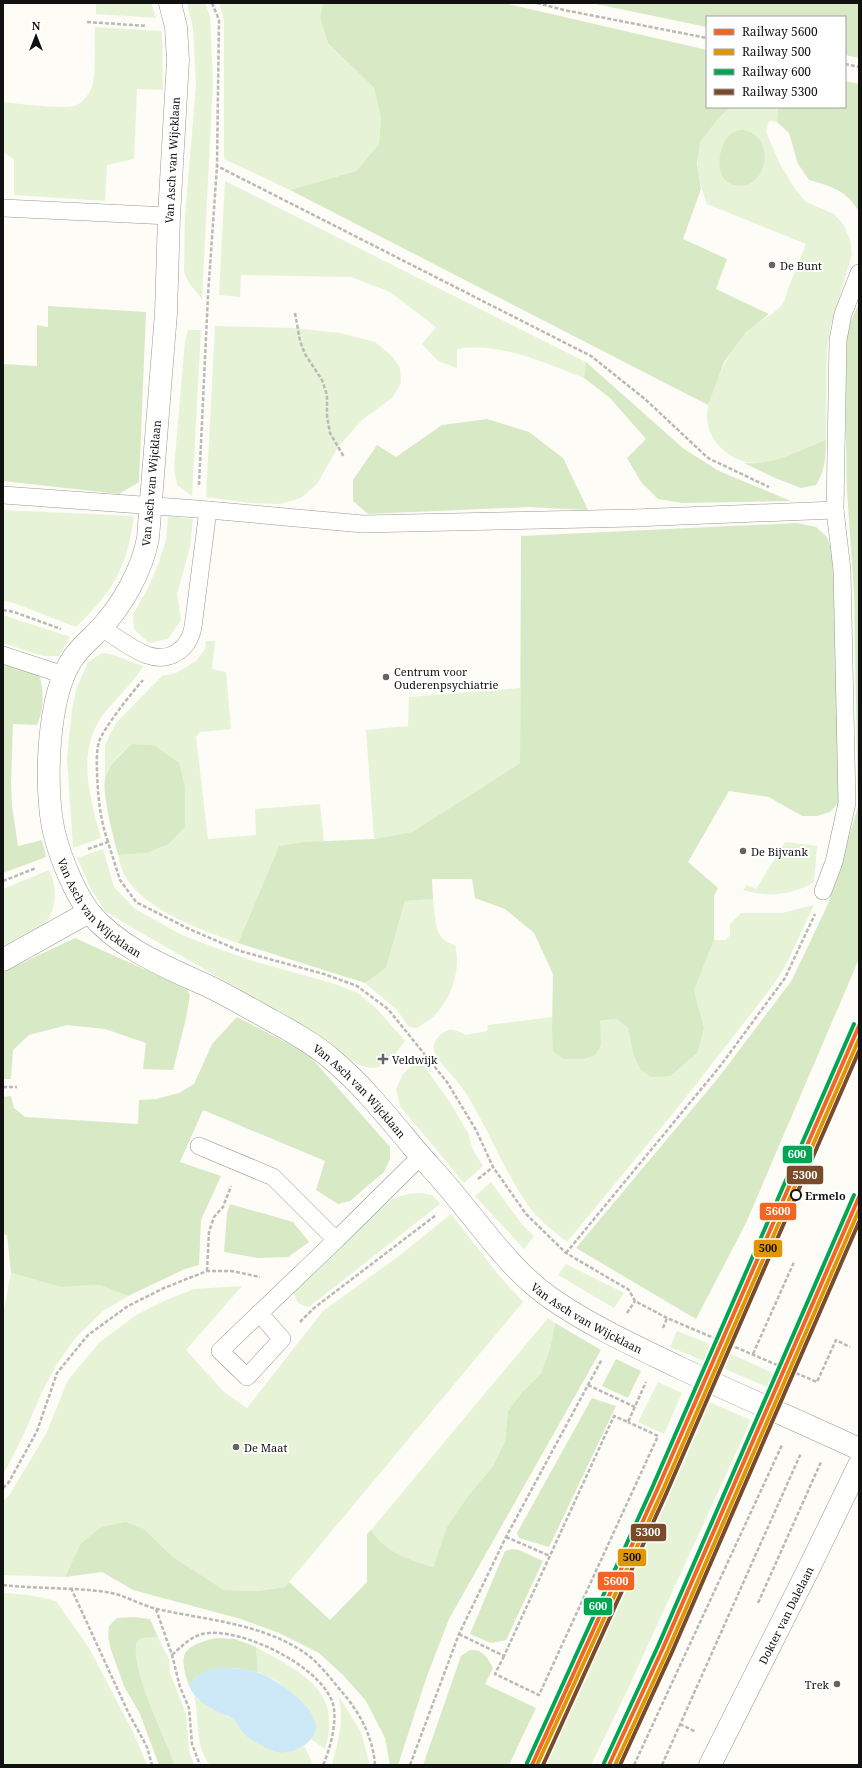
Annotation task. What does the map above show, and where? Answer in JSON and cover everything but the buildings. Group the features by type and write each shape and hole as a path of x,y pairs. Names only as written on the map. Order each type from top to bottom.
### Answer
{"street":[{"name":"Van Asch van Wijcklaan","path":"170,3 176,27 178,60 169,216 166,313 151,506 145,551 137,575 94,635 73,658 64,675 54,709 50,749 49,791 54,830 63,859 73,883 89,912 116,937 145,957 218,991 288,1029 328,1056 370,1096 457,1197 501,1253 533,1283 560,1304 614,1336 859,1449"},
{"path":"3,960 89,912"},
{"name":"Dokter van Dalelaan","path":"710,1765 808,1571 859,1465"}],"lane":[{"path":"3,208 169,216"},
{"path":"823,891 834,862 847,803 842,570 835,510 838,340 843,314 859,274"},
{"path":"3,495 363,524 634,518 835,510"},
{"path":"94,635 148,655 166,657 176,654 185,646 192,637 200,587 203,510"},
{"path":"3,655 64,675"},
{"path":"199,1146 274,1177 336,1240"},
{"path":"259,1313 282,1339 247,1377 220,1351 288,1283 336,1240 421,1156"}],"path":[{"path":"203,510 208,295 218,166 219,20 212,3"},
{"path":"537,3 564,10 706,38"},
{"path":"87,22 176,27"},
{"path":"846,64 859,67"},
{"path":"218,166 591,356 645,399 708,458 761,484 776,489"},
{"path":"295,313 300,341 322,380 327,395 327,416 330,434 344,457"},
{"path":"3,610 14,612 57,627 94,635"},
{"path":"166,657 141,682 104,730 99,742 97,754 98,801 101,822 120,880 136,902 187,928 240,951 324,974 357,986 388,1009 447,1082 476,1130 493,1167 526,1214 566,1253 629,1290 635,1301 667,1318 817,1382 836,1340 850,1346"},
{"path":"3,880 108,842"},
{"path":"566,1253 720,1065 785,978 811,925 823,891"},
{"path":"3,1087 17,1087"},
{"path":"207,1271 209,1232 214,1217 223,1207 239,1163"},
{"path":"282,1339 314,1308 457,1197 493,1167"},
{"path":"753,1354 794,1262"},
{"path":"3,1488 9,1482 37,1431 57,1373 88,1334 128,1306 164,1288 207,1271 232,1271 288,1283"},
{"path":"628,1422 658,1357 659,1337 667,1318"},
{"path":"410,1765 459,1634 506,1537 614,1336"},
{"path":"588,1385 635,1407"},
{"path":"614,1416 658,1436 539,1695 495,1674 550,1556 614,1416"},
{"path":"662,1765 813,1428"},
{"path":"634,1765 781,1445 788,1448"},
{"path":"794,1451 808,1456"},
{"path":"757,1605 822,1462 815,1460"},
{"path":"506,1537 550,1556"},
{"path":"3,1585 71,1588 108,1592 156,1609 241,1625 278,1638 303,1651 324,1671 352,1703 368,1731 375,1765"},
{"path":"71,1588 128,1712 147,1748 152,1765"},
{"path":"156,1609 172,1654 180,1687 189,1708 192,1727 192,1744 200,1765"},
{"path":"172,1654 188,1640 203,1634 221,1633 240,1636 256,1641 289,1658 317,1679 330,1696 334,1708 329,1750 323,1765"},
{"path":"459,1634 504,1656"},
{"path":"680,1724 699,1733"}],"green space":[{"path":"96,3 151,3 156,18 96,14"},
{"path":"187,3 205,3 210,16 213,82 202,299 189,283 184,272 185,217 196,84 193,28"},
{"path":"219,3 323,3 320,18 328,43 374,88 381,118 379,144 356,171 290,190 224,159 224,21"},
{"path":"323,3 504,3 706,50 706,108 729,108 717,120 700,142 697,163 701,189 683,239 727,259 716,289 769,314 746,332 724,362 708,405 290,190 356,171 379,144 381,118 374,88 328,43 320,18"},
{"path":"591,3 859,3 859,58 846,55 846,16 706,16 706,27"},
{"path":"95,27 162,31 163,90 137,89 134,159 107,165 105,201 14,195 14,159 3,152 3,102 59,107 78,105 89,93 93,83"},
{"path":"846,81 859,84 859,212 849,199 837,190 824,184 809,180 798,164 789,133 777,122 778,108 846,108"},
{"path":"729,108 778,108 777,122 769,121 766,132 780,164 795,189 806,202 834,214 843,224 850,239 852,254 830,329 827,348 826,440 785,457 759,463 745,462 733,457 717,444 709,430 707,422 710,397 726,361 745,333 777,310 782,304 806,244 707,204 699,174 698,151 702,139"},
{"path":"744,130 754,135 761,143 764,152 764,163 761,173 755,180 746,185 734,185 724,179 722,175 719,162 721,151 728,136 735,131"},
{"path":"225,181 586,362 584,378 538,360 490,348 457,349 457,368 438,361 422,344 436,327 390,292 351,277 241,275 240,297 219,295"},
{"path":"859,303 859,959 746,1223 696,1319 576,1248 719,1077 792,980 828,904 858,807 854,593 847,491 844,358 848,328"},
{"path":"48,306 146,312 139,482 119,494 3,481 3,364 37,366 37,325 48,327"},
{"path":"215,326 292,328 340,333 375,342 392,356 400,368 401,383 392,398 363,419 338,447 317,484 301,498 280,504 250,503 206,497"},
{"path":"188,330 201,330 192,496 177,485 174,468 185,341"},
{"path":"586,362 684,449 719,471 791,501 682,503 658,499 641,482 627,458 646,439 610,398 584,378"},
{"path":"487,419 529,432 563,458 588,510 528,507 368,514 353,501 353,480 377,445 396,457 442,425"},
{"path":"826,440 824,464 816,485 801,488 775,478 744,463 776,460"},
{"path":"3,510 134,516 127,550 117,577 100,601 76,627 11,602 3,601"},
{"path":"168,516 193,519 190,547 177,594 181,620 168,639 149,643 134,629 133,614 147,590 159,562 166,540"},
{"path":"797,523 816,527 827,537 833,554 836,615 839,802 830,812 817,816 802,816 769,797 729,791 688,862 718,888 714,896 714,940 694,990 704,1028 698,1052 671,1076 651,1077 641,1070 633,1054 628,1028 616,1019 600,1021 601,1045 595,1055 584,1059 564,1059 553,1051 553,974 534,933 505,909 475,898 472,879 432,879 433,899 405,901 386,968 365,983 238,943 279,846 304,842 374,839 412,832 520,763 521,536"},
{"path":"3,615 70,637 59,656 43,656 3,643"},
{"path":"206,641 215,641 212,669 226,672 231,729 200,732 196,737 208,839 256,835 255,809 320,804 324,841 279,846 238,943 193,926 161,910 135,890 123,873 118,855 147,853 169,844 185,827 154,745 132,744 118,756 105,776 105,745 116,723 162,676 176,673 196,661 205,649"},
{"path":"102,653 117,656 143,666 134,679 102,716 94,730 89,745 87,760 88,776 93,807 101,838 73,848 67,758 72,709 76,690 88,662"},
{"path":"3,658 24,667 40,677 43,701 37,725 13,724 11,784 12,806 18,846 42,840 46,857 3,873"},
{"path":"520,688 520,763 412,832 374,839 366,730 408,726 409,697"},
{"path":"132,744 154,745 179,763 185,787 185,827 169,844 147,853 118,855 108,814 105,782 106,775 111,766"},
{"path":"785,842 817,846 814,882 797,890 780,894 762,894 743,890 747,885 756,889"},
{"path":"103,849 114,887 135,909 182,935 216,948 256,962 332,983 358,993 375,1007 405,1041 391,1059 381,1066 375,1068 359,1065 263,1003 105,911 91,889 77,858"},
{"path":"49,870 54,885 55,900 46,922 36,931 3,947 3,889"},
{"path":"433,899 435,921 439,933 448,942 455,945 457,954 456,972 451,989 443,1006 430,1019 417,1028 409,1027 396,1009 365,983 386,968 405,901"},
{"path":"814,905 785,967 768,992 679,1106 567,1242 536,1215 518,1191 465,1092 436,1056 434,1044 437,1038 449,1030 466,1035 487,1031 488,1025 553,1017 552,1030 616,1019 628,1028 633,1054 671,1076 698,1052 704,1028 694,990 714,940 726,940 730,935 730,924 741,913 782,913"},
{"path":"75,938 186,988 190,995 173,1070 143,1069 146,1043 105,1029 67,1025 29,1035 13,1050 11,1079 3,1079 3,972"},
{"path":"237,1017 308,1054 390,1147 390,1159 384,1172 350,1201 338,1204 316,1190 325,1161 203,1110 180,1162 221,1176 201,1220 199,1265 185,1269 128,1296 100,1285 61,1287 11,1273 7,1235 3,1234 3,1097 11,1096 14,1108 25,1117 138,1124 139,1100 156,1099 179,1093 194,1084 212,1044"},
{"path":"419,1059 451,1104 468,1133 473,1150 483,1166 464,1183 400,1106 396,1089 403,1074"},
{"path":"491,1182 521,1223 534,1236 524,1249 475,1196"},
{"path":"421,1193 432,1195 440,1204 309,1307 298,1302 294,1292 307,1272 392,1199 408,1194"},
{"path":"230,1204 293,1222 309,1242 288,1257 258,1258 224,1252 227,1213"},
{"path":"451,1214 497,1273 523,1302 285,1587 257,1591 224,1590 173,1557 144,1529 101,1527 81,1543 65,1577 3,1575 3,1501 10,1494 46,1434 68,1380 100,1342 136,1315 164,1301 194,1289 242,1286 186,1350 224,1392 247,1408 323,1311 399,1256"},
{"path":"566,1264 624,1293 614,1308 558,1275"},
{"path":"11,1273 61,1287 100,1285 128,1296 103,1311 76,1337 57,1364 42,1392 22,1438 3,1475 3,1315"},
{"path":"548,1318 555,1323 550,1349 541,1373 522,1392 508,1411 505,1441 493,1466 468,1496 447,1527 433,1567 406,1558 391,1550 377,1538 371,1530"},
{"path":"555,1323 601,1350 449,1619 427,1676 398,1765 390,1765 385,1738 366,1701 343,1675 319,1653 279,1633 241,1619 133,1590 102,1572 65,1577 81,1543 101,1527 126,1522 144,1529 173,1557 224,1590 257,1591 285,1587 289,1582 330,1620 367,1582 367,1534 371,1530 377,1538 391,1550 406,1558 433,1567 447,1527 468,1496 493,1466 505,1441 508,1411 522,1392 541,1373 550,1349"},
{"path":"677,1331 710,1344 704,1361 670,1347"},
{"path":"727,1352 775,1374 769,1388 720,1367"},
{"path":"616,1359 641,1371 628,1398 602,1386"},
{"path":"658,1382 682,1393 664,1434 638,1422"},
{"path":"592,1398 616,1406 549,1547 519,1538 517,1533"},
{"path":"709,1402 751,1420 626,1693 591,1765 546,1765"},
{"path":"512,1549 519,1550 543,1561 506,1640 491,1643 470,1634 505,1551"},
{"path":"3,1593 30,1595 56,1601 89,1648 134,1734 147,1765 3,1765"},
{"path":"134,1617 150,1619 158,1637 142,1638 137,1641 136,1653 138,1667 149,1702 175,1765 159,1765 140,1714 124,1686 111,1650 108,1636 109,1626 117,1618"},
{"path":"158,1637 169,1659 170,1673 186,1714 189,1751 194,1765 175,1765 149,1702 138,1667 136,1653 137,1641 142,1638"},
{"path":"215,1638 235,1639 256,1647 258,1672 236,1668 196,1676 189,1686 184,1666 186,1653 189,1648"},
{"path":"256,1647 301,1674 313,1684 323,1697 328,1711 329,1728 325,1749 311,1739 316,1728 279,1682 258,1672"},
{"path":"470,1650 478,1651 484,1654 493,1668 485,1684 536,1708 509,1765 423,1765 461,1656"},
{"path":"338,1695 361,1732 370,1765 332,1765 341,1722"},
{"path":"194,1696 211,1708 233,1719 245,1735 288,1752 304,1746 312,1762 311,1765 210,1765 205,1757 199,1740"}],"water":[{"path":"214,1668 236,1668 254,1671 285,1687 302,1702 309,1711 314,1719 316,1727 315,1733 307,1743 288,1752 276,1752 246,1736 237,1723 202,1702 189,1686 196,1676"}],"rail line":[{"name":"600","path":"527,1763 652,1488 854,1024"},
{"name":"5600","path":"532,1765 657,1490 859,1026"},
{"name":"500","path":"537,1765 662,1492 859,1039"},
{"name":"5300","path":"543,1765 666,1494 859,1051"},
{"name":"600","path":"604,1763 658,1646 854,1195"},
{"name":"5600","path":"609,1765 663,1648 859,1197"},
{"name":"500","path":"615,1765 668,1650 859,1210"},
{"name":"5300","path":"620,1765 672,1652 859,1222"}],"place":[{"name":"De Bunt","path":"772,265"},
{"name":"Centrum voor Ouderenpsychiatrie","path":"386,677"},
{"name":"De Bijvank","path":"743,851"},
{"name":"Veldwijk","path":"383,1059"},
{"name":"Ermelo","path":"796,1195"},
{"name":"De Maat","path":"236,1447"},
{"name":"Trek","path":"837,1684"}]}
